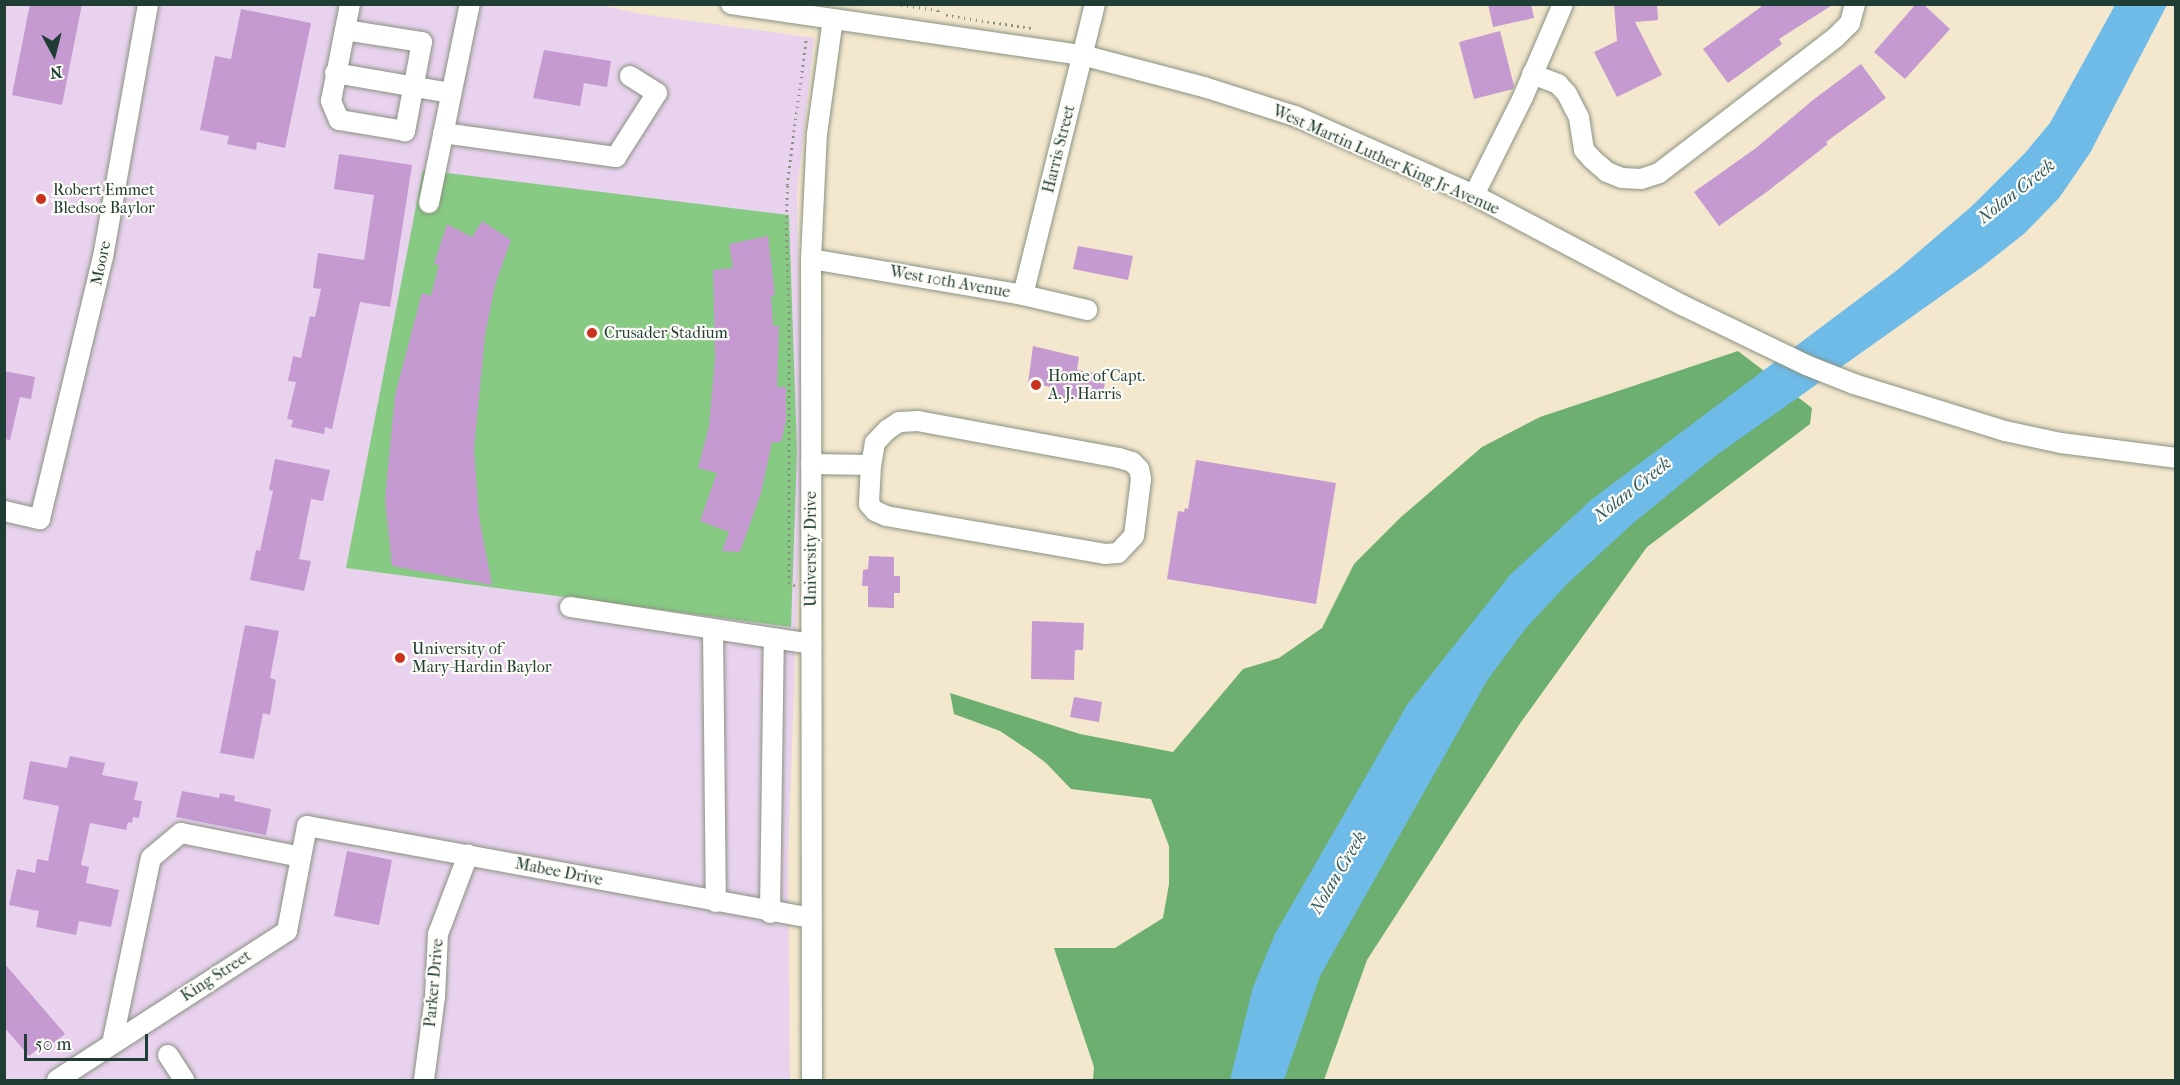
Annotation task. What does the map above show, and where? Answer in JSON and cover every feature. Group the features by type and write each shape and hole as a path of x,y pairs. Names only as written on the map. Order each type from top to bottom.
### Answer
{"street":[{"name":"Moore","path":"4,511 40,519 103,257 148,4"},
{"path":"345,30 422,42 405,132 339,120 331,101 350,4"},
{"path":"429,203 470,4"},
{"name":"West Martin Luther King Jr Avenue","path":"731,4 1082,55 1204,87 1295,116 1474,195 1682,305 1796,360 1854,384 2005,431 2061,443 2175,458"},
{"name":"Harris Street","path":"1023,294 1095,4"},
{"path":"1474,195 1514,117 1563,4"},
{"path":"1532,74 1557,84 1567,94 1579,118 1584,150 1592,159 1607,172 1622,178 1641,179 1659,173 1836,37 1850,23 1854,4"},
{"name":"University Drive","path":"812,1080 811,259 817,134 832,19"},
{"path":"335,73 451,93"},
{"path":"443,133 616,157 657,93 630,75"},
{"name":"West 10th Avenue","path":"811,259 1023,294 1087,310"},
{"path":"918,421 1119,458 1132,462 1139,469 1141,479 1134,536 1118,553 1105,554 886,516 874,511 869,504 871,465 875,442 887,430 899,422 918,421"},
{"path":"811,464 871,465"},
{"path":"570,608 811,644"},
{"path":"713,629 716,902"},
{"path":"770,913 774,638"},
{"name":"Mabee Drive","path":"307,826 770,913 811,918"},
{"name":"King Street","path":"57,1080 287,931 307,826"},
{"path":"112,1044 151,858 181,833 301,857"},
{"name":"Parker Drive","path":"424,1080 435,996 438,934 468,855"},
{"path":"168,1055 184,1080"}],"path":[{"path":"895,4 938,10 938,14 1040,29"}],"shaded area":[{"name":"University of Mary-Hardin Baylor","path":"595,4 641,14 814,38 797,193 802,455 788,861 790,1080 5,1080 5,5"}],"green space":[{"name":"Crusader Stadium","path":"423,170 789,215 797,451 791,627 346,568"},
{"path":"1738,351 1812,408 1810,424 1647,547 1519,725 1367,960 1324,1080 1093,1080 1094,1067 1054,948 1115,948 1163,918 1169,884 1169,846 1151,799 1071,789 1046,763 1000,731 954,714 950,693 1080,734 1173,752 1243,669 1279,658 1322,628 1354,564 1400,518 1482,447 1540,417"}],"water":[{"name":"Nolan Creek","path":"2115,5 2167,5 2090,153 2059,198 2025,233 1982,267 1714,457 1631,525 1568,583 1526,628 1488,679 1320,976 1284,1080 1230,1080 1253,987 1275,934 1407,705 1510,575 1591,500 1896,271 1972,206 2025,153 2050,123"}],"building":[{"path":"30,4 82,4 62,105 12,95"},
{"path":"1488,4 1531,4 1534,18 1493,27"},
{"path":"1614,4 1657,4 1658,20 1635,22 1662,75 1617,97 1594,52 1617,41"},
{"path":"1765,4 1834,4 1779,39 1782,44 1728,83 1703,49"},
{"path":"1916,4 1923,4 1950,29 1905,79 1874,52"},
{"path":"241,9 311,23 285,148 257,142 256,150 227,144 229,136 200,130 215,56 231,59"},
{"path":"1500,31 1513,89 1474,99 1459,42"},
{"path":"544,50 611,61 607,87 584,83 580,106 533,98"},
{"path":"1861,64 1886,98 1826,142 1828,144 1768,191 1719,226 1694,192 1756,148 1813,100"},
{"path":"339,154 412,165 390,307 360,302 332,429 325,427 324,434 291,427 293,420 287,419 296,382 288,381 293,356 301,358 310,316 315,317 321,289 313,288 318,253 364,260 374,195 334,189"},
{"path":"482,221 511,240 495,285 485,335 474,449 479,517 492,585 392,566 385,499 395,395 422,293 431,296 439,265 434,264 447,224 472,237"},
{"path":"768,236 775,295 771,296 773,326 779,326 777,387 786,387 786,421 781,442 772,442 761,493 740,552 722,551 729,532 700,521 717,473 698,468 709,426 715,358 713,270 733,268 729,244"},
{"path":"1078,246 1133,256 1128,280 1073,269"},
{"path":"1033,346 1079,357 1077,370 1106,375 1103,395 1085,392 1083,401 1051,396 1052,387 1028,383"},
{"path":"4,371 35,377 31,399 20,397 10,440 4,439"},
{"path":"275,459 330,470 323,501 311,499 299,559 311,561 304,591 250,580 256,550 260,551 273,491 269,490"},
{"path":"1196,460 1336,483 1316,604 1167,579 1178,511 1184,512 1185,508 1188,509"},
{"path":"869,556 894,557 894,576 900,576 900,593 894,593 894,608 868,607 868,586 862,586 863,570 868,569"},
{"path":"1032,621 1084,623 1083,650 1075,650 1074,680 1031,679"},
{"path":"245,625 279,631 270,678 276,680 270,715 263,713 254,759 220,753"},
{"path":"1074,697 1102,702 1099,722 1070,717"},
{"path":"70,756 105,763 102,775 138,782 134,800 142,801 139,818 133,817 132,823 128,822 126,830 90,823 81,865 89,867 86,883 119,890 111,927 79,921 76,935 36,927 39,911 9,905 17,869 35,873 37,859 48,861 59,806 23,799 30,761 67,768"},
{"path":"182,791 219,798 220,793 235,796 234,801 271,809 266,835 176,817"},
{"path":"347,851 392,860 379,925 334,916"},
{"path":"4,963 65,1034 46,1049 43,1045 29,1056 4,1027"}],"place":[{"name":"Robert Emmet Bledsoe Baylor","path":"41,199"},
{"name":"Crusader Stadium","path":"592,333"},
{"name":"Home of Capt. A. J. Harris","path":"1036,385"},
{"name":"University of Mary-Hardin Baylor","path":"400,658"}]}
